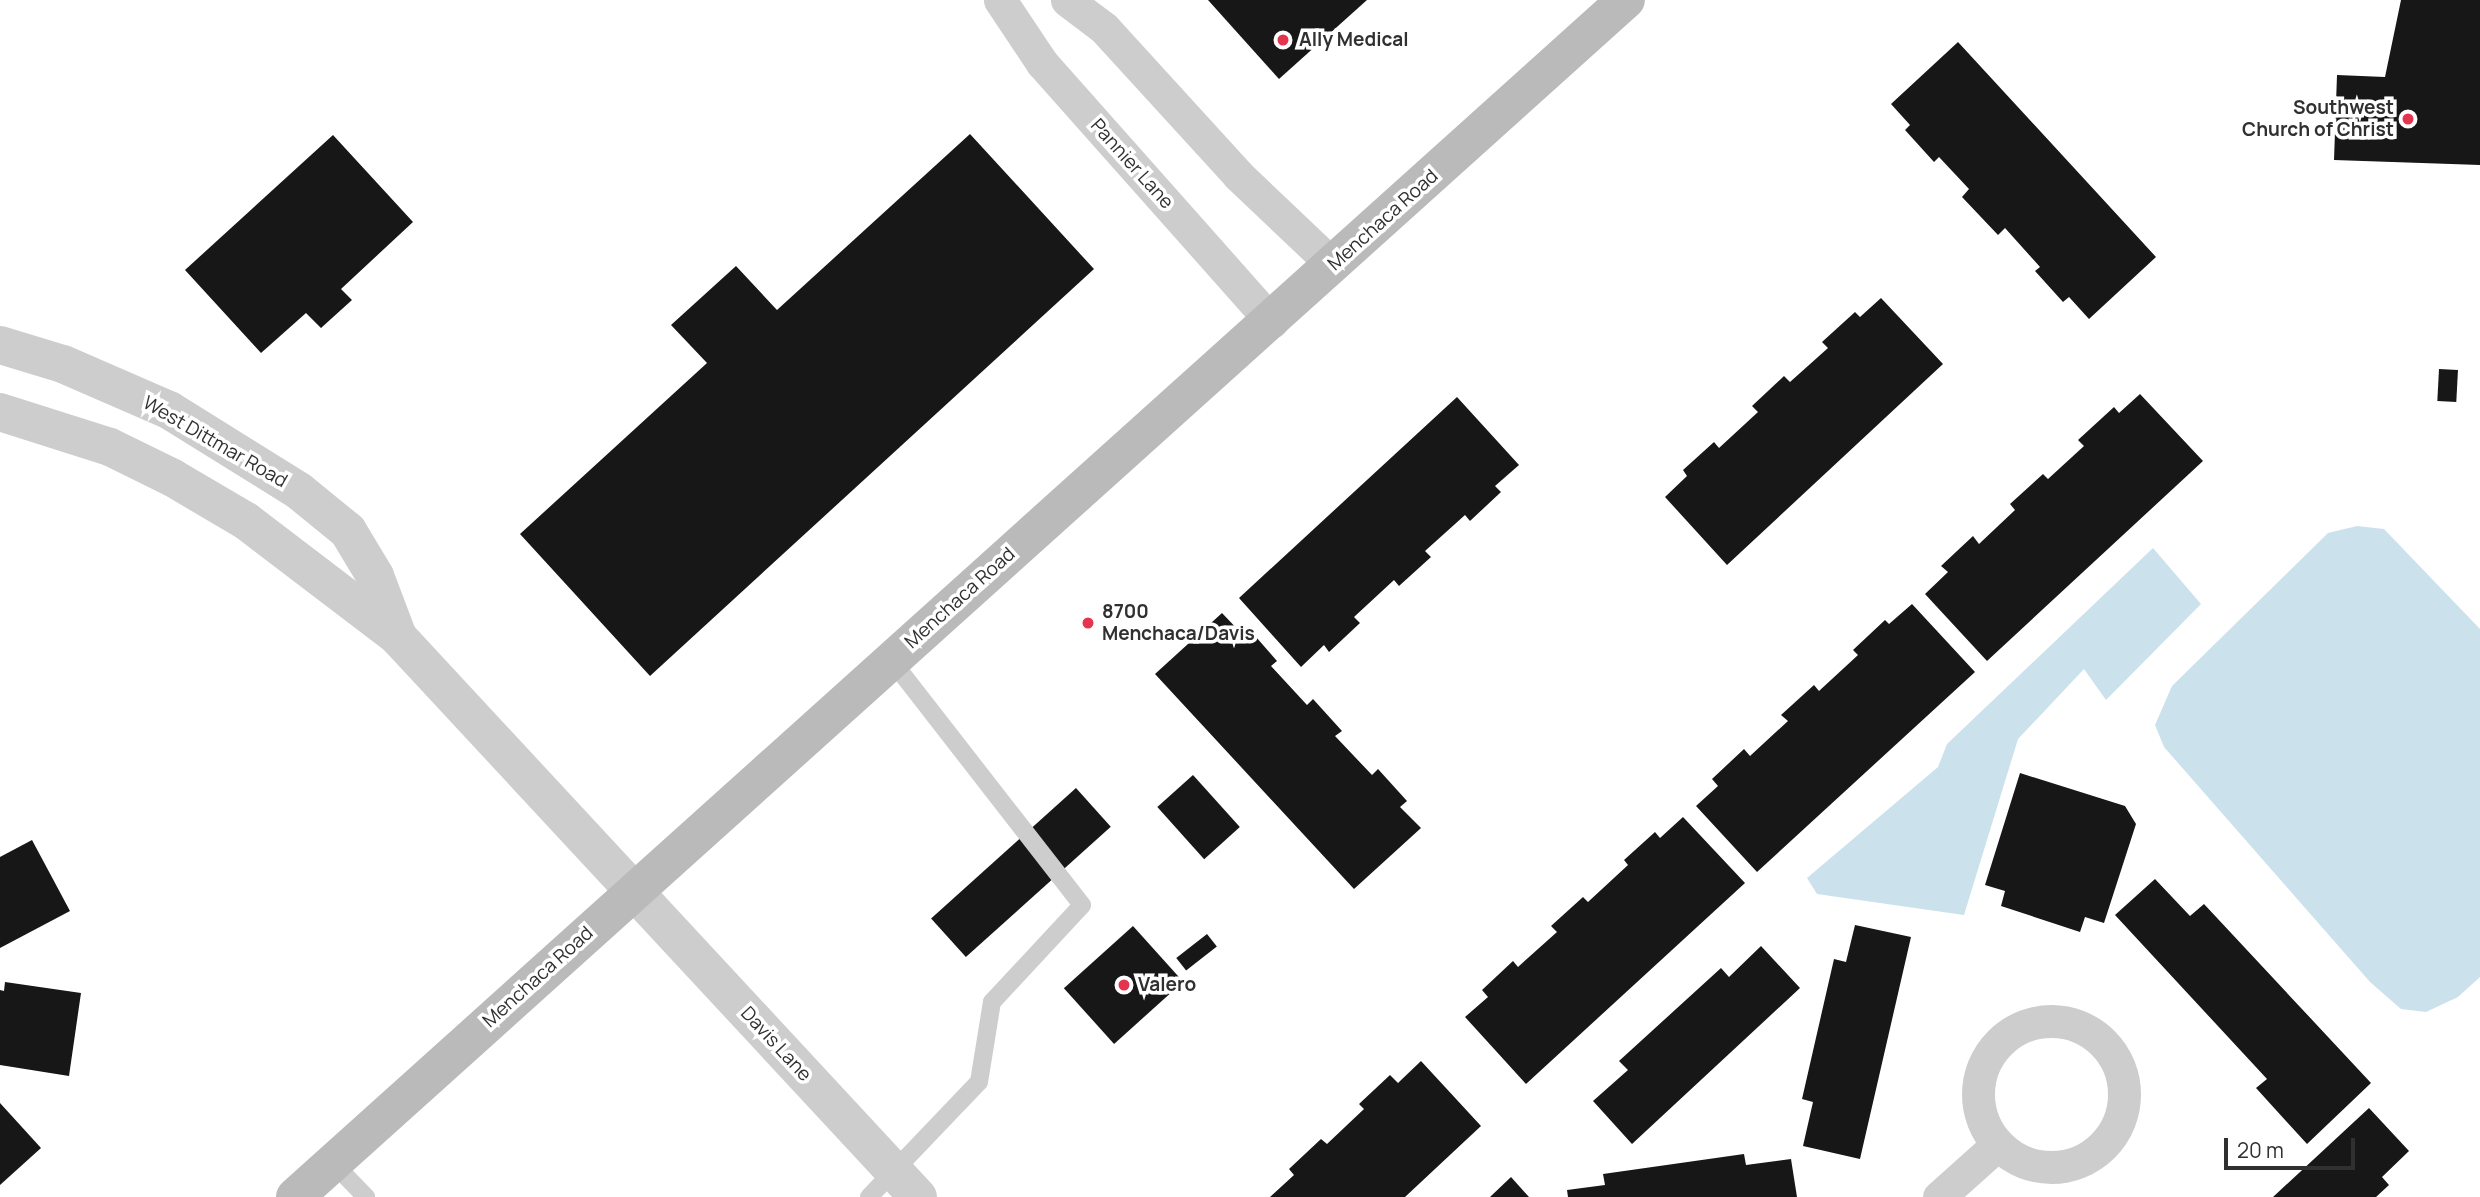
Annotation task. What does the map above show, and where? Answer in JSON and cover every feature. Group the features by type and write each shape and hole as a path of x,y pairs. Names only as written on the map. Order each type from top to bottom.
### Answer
{"main road":[{"name":"Menchaca Road","path":"295,1197 891,660 1272,322 1626,0"}],"street":[{"name":"Pannier Lane","path":"1000,0 1042,63 1272,322"},
{"path":"1068,0 1104,28 1238,175 1333,265"},
{"name":"West Dittmar Road","path":"0,345 63,364 169,411 299,491 348,531 375,576 398,637"},
{"name":"West Dittmar Road","path":"0,412 110,447 173,478 246,521 398,637 634,891"},
{"name":"Davis Lane","path":"634,891 894,1189"},
{"path":"2044,1019 2071,1024 2084,1027 2115,1055 2127,1094 2115,1133 2080,1163 2036,1167 1997,1145 1978,1108 1981,1068 2006,1034 2044,1019"},
{"path":"1939,1197 1997,1145"}],"lane":[{"path":"891,660 1082,905 992,1002 979,1082 894,1189"},
{"path":"332,1162 366,1197"}],"water":[{"path":"2357,526 2384,529 2480,629 2480,977 2458,997 2426,1012 2401,1009 2370,982 2164,747 2155,725 2172,686 2328,533"},
{"path":"2153,548 2201,604 2106,700 2084,669 2018,739 1964,915 1817,894 1807,878 1938,767 1947,744"}],"building":[{"name":"Ally Medical","path":"1208,0 1367,0 1279,79"},
{"name":"Southwest Church of Christ","path":"2401,0 2480,0 2480,165 2334,160 2337,75 2385,77"},
{"path":"1958,42 2156,257 2089,319 2069,297 2063,302 2035,271 2040,267 2005,228 1998,235 1962,197 1969,189 1939,157 1934,162 1905,130 1910,125 1891,104"},
{"path":"970,134 1094,269 650,676 520,534 707,363 671,325 736,266 777,310"},
{"path":"333,135 413,222 341,289 352,300 321,328 306,313 261,353 185,270"},
{"path":"1881,298 1943,364 1727,565 1665,497 1687,476 1683,470 1714,442 1719,448 1758,412 1752,406 1784,376 1790,382 1828,348 1822,342 1855,312 1860,317"},
{"path":"2439,369 2458,370 2456,402 2437,401"},
{"path":"2140,394 2203,461 1987,661 1925,594 1948,572 1941,566 1973,536 1979,544 2015,510 2010,504 2043,474 2048,479 2084,446 2078,440 2114,407 2119,413"},
{"path":"1457,397 1519,465 1495,486 1501,492 1470,521 1465,515 1425,551 1431,557 1399,586 1394,580 1354,617 1360,623 1329,652 1324,645 1301,667 1239,598"},
{"path":"1912,604 1975,672 1757,872 1696,806 1718,786 1712,779 1744,749 1750,756 1788,721 1781,715 1814,685 1819,691 1858,655 1853,650 1885,620 1889,624"},
{"path":"1222,613 1243,635 1249,629 1277,661 1271,666 1307,705 1313,699 1342,731 1335,736 1372,775 1378,769 1407,801 1400,807 1421,828 1354,889 1155,674"},
{"path":"2020,773 2125,806 2136,824 2104,923 2085,917 2080,932 2001,906 2005,891 1985,885"},
{"path":"1193,775 1240,827 1204,859 1157,807"},
{"path":"1076,788 1111,827 966,957 931,918"},
{"path":"1683,817 1745,883 1526,1084 1465,1017 1488,997 1482,990 1513,961 1518,967 1557,932 1551,926 1583,897 1588,902 1628,865 1624,860 1655,832 1660,838"},
{"path":"32,840 70,911 0,948 0,857"},
{"path":"2155,879 2190,916 2204,904 2371,1083 2307,1144 2256,1088 2267,1079 2115,915"},
{"path":"1855,925 1911,937 1860,1159 1803,1146 1813,1102 1802,1099 1834,959 1846,962"},
{"name":"Valero","path":"1133,926 1183,982 1114,1044 1064,988"},
{"path":"1207,934 1217,947 1186,971 1176,958"},
{"path":"1761,946 1800,988 1632,1144 1593,1101 1628,1070 1619,1061 1721,968 1729,977"},
{"path":"5,982 81,993 69,1076 0,1065 0,990 4,991"},
{"path":"1421,1061 1481,1126 1405,1197 1270,1197 1294,1175 1289,1169 1321,1139 1327,1144 1364,1109 1359,1104 1390,1075 1398,1083"},
{"path":"0,1103 41,1148 0,1185"},
{"path":"2369,1108 2409,1151 2382,1177 2389,1185 2376,1197 2273,1197"},
{"path":"1744,1154 1746,1165 1791,1159 1797,1197 1568,1197 1567,1190 1605,1185 1603,1174"},
{"path":"1511,1177 1529,1197 1490,1197"}],"place":[{"name":"Ally Medical","path":"1283,40"},
{"name":"Southwest Church of Christ","path":"2408,119"},
{"name":"8700 Menchaca/Davis","path":"1088,623"},
{"name":"Valero","path":"1124,985"}]}
